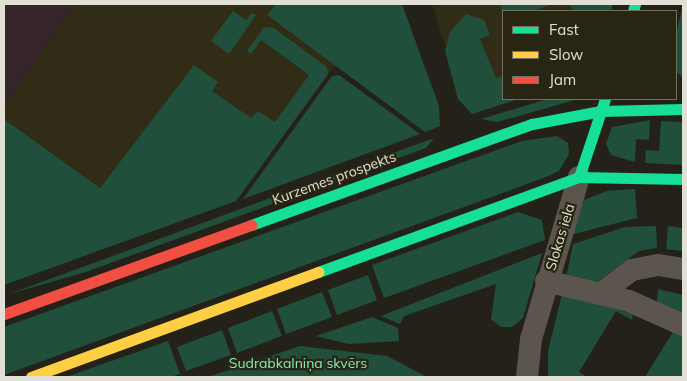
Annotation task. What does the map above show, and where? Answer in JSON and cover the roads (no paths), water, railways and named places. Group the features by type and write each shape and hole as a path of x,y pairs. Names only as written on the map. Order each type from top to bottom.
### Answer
{"main road":[{"name":"Slokas iela","path":"579,177 605,100"},
{"name":"Kurzemes prospekts","path":"4,314 463,147 532,124 601,111 683,109"},
{"path":"31,377 579,177 683,179"}],"street":[{"name":"Slokas iela","path":"527,377 531,339 546,282 579,177"},
{"path":"600,294 632,270 658,265 683,269"},
{"path":"546,282 650,308 683,325"}],"park label":[{"name":"Sudrabkalniņa skvērs","path":"298,363"}]}
